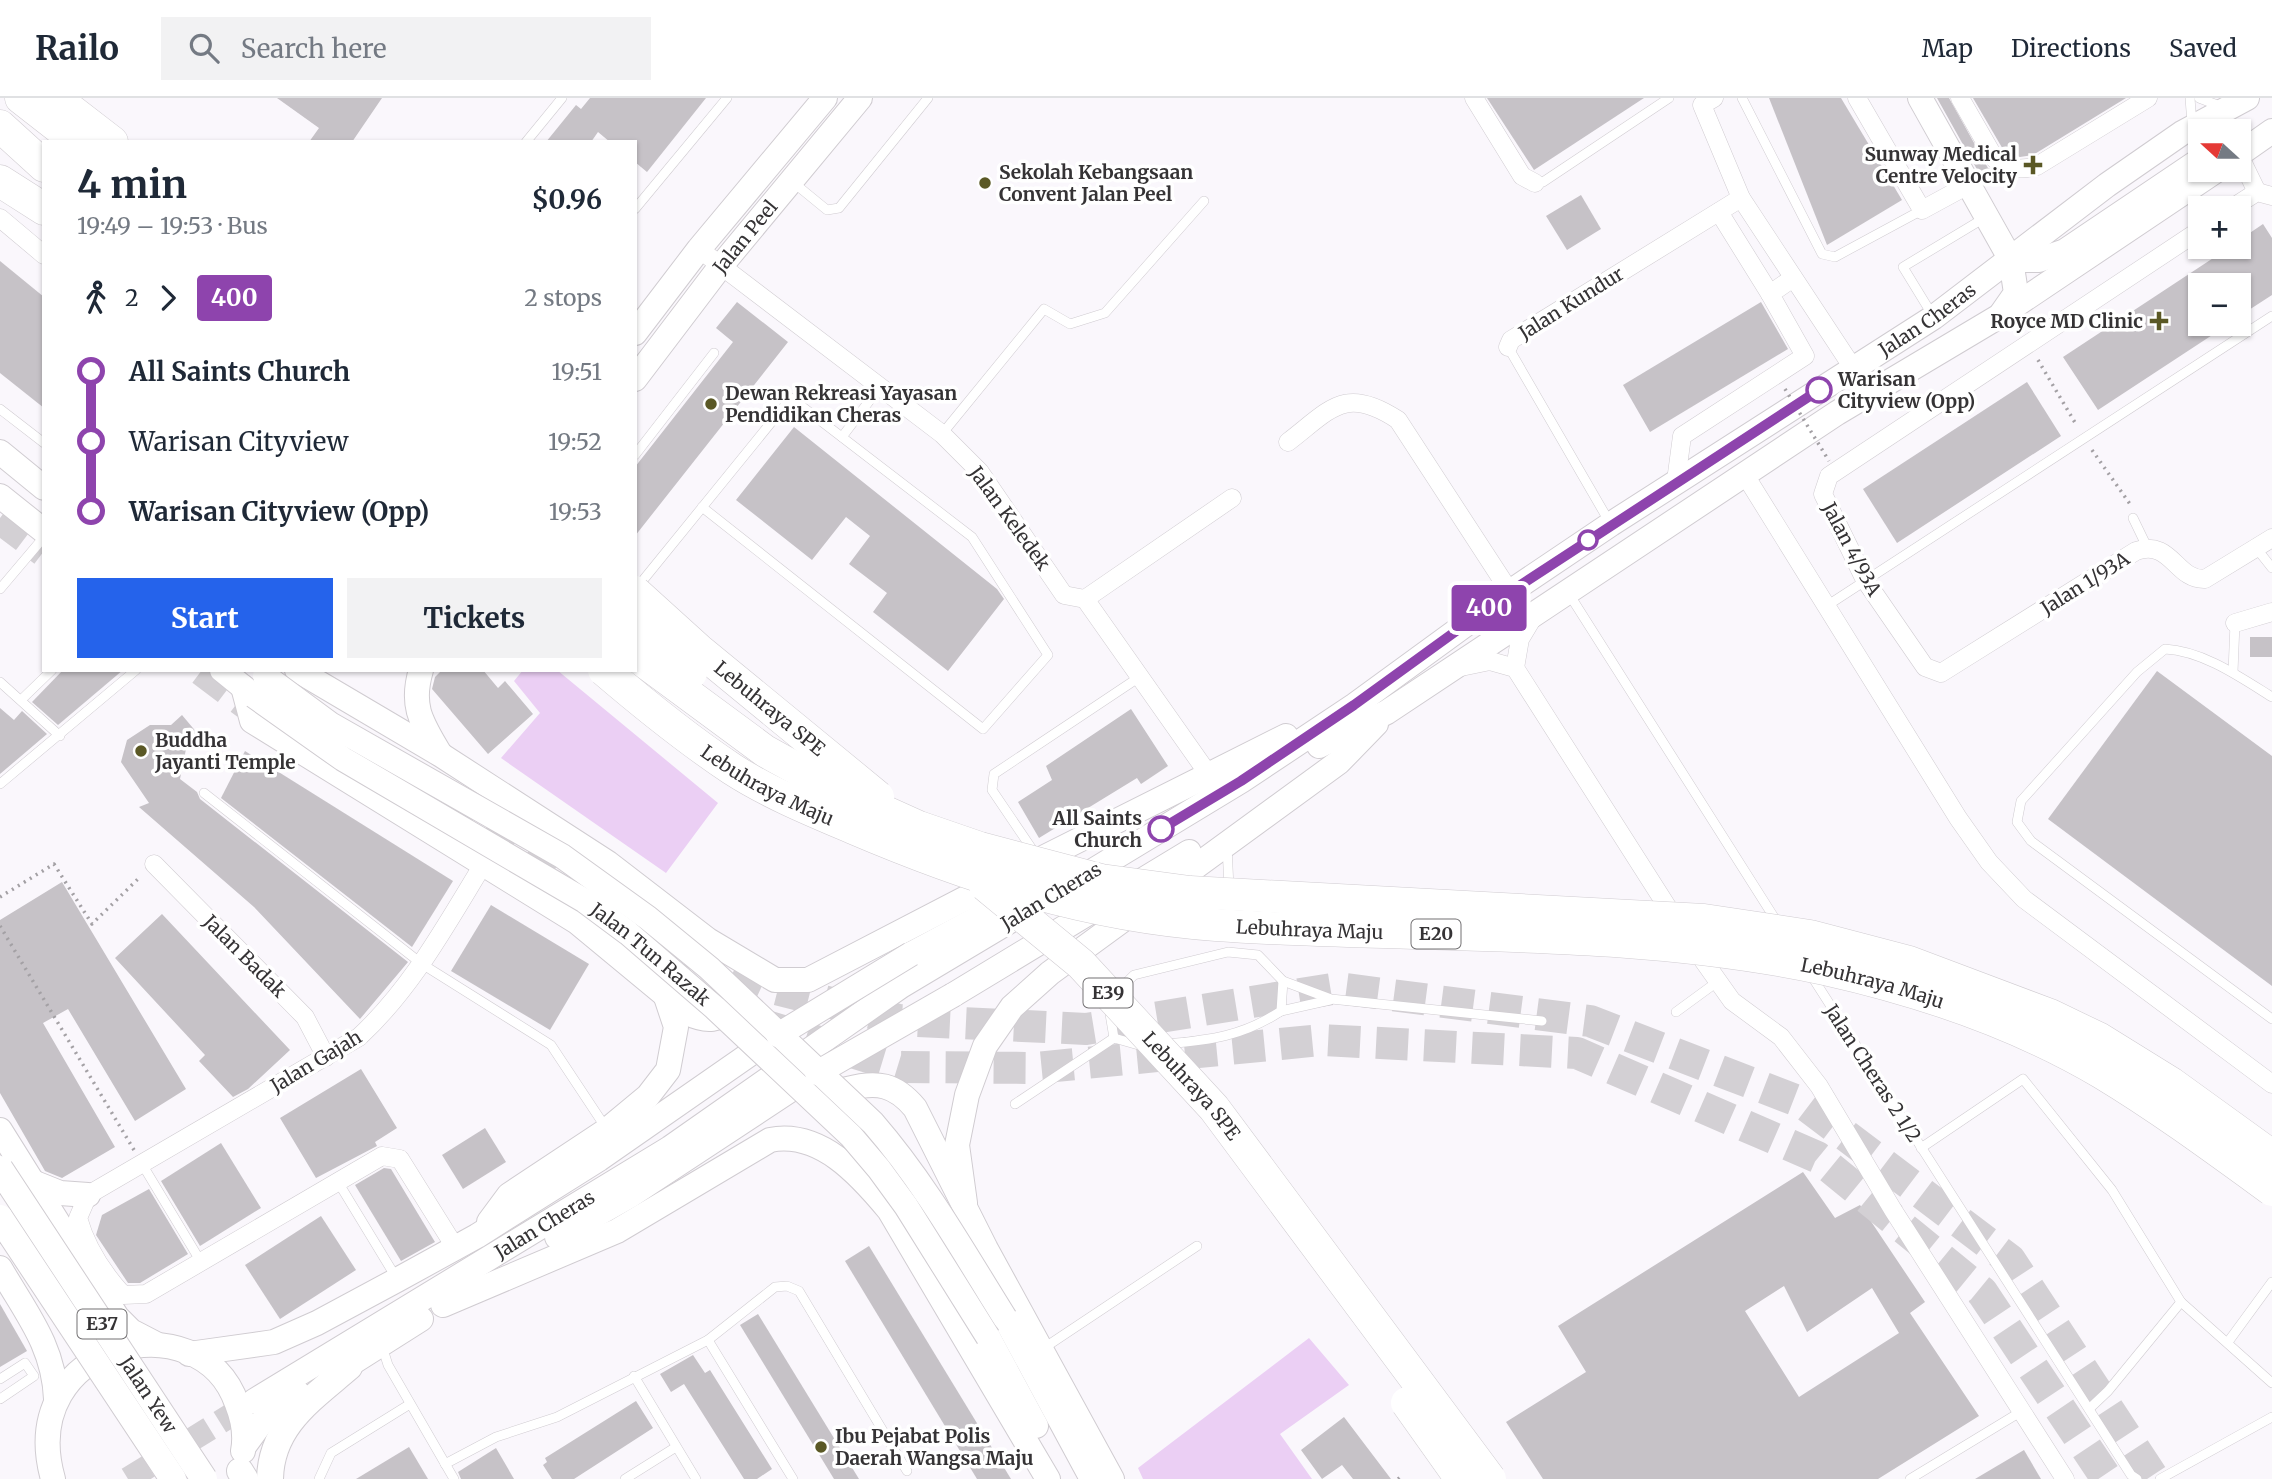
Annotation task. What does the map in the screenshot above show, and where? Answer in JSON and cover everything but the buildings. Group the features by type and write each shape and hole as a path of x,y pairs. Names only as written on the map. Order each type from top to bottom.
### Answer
{"highway":[{"path":"21,98 75,140"},
{"path":"55,98 109,140"},
{"path":"0,126 42,164"},
{"path":"0,181 42,208"},
{"name":"Lebuhraya SPE","path":"639,586 699,650 1081,964 1214,1108 1490,1479"},
{"name":"Lebuhraya SPE","path":"637,626 696,677 1071,971 1208,1122 1461,1479"},
{"name":"Lebuhraya Maju","path":"637,655 765,751 828,786 919,827 980,848 1101,880 1190,892 1704,920 1810,936 1909,962 2050,1015 2100,1039 2171,1083 2272,1156"},
{"name":"Lebuhraya Maju","path":"606,672 653,711 735,771 807,808 950,869 1016,890 1088,908 1214,925 1673,946 1829,970 1980,1016 2088,1066 2272,1190"}],"main road":[{"name":"Jalan Yew","path":"0,1169 204,1479"},
{"name":"Jalan Yew","path":"0,1218 173,1479"},
{"path":"270,1479 276,1443 286,1425 298,1410 349,1367"}],"street":[{"name":"Jalan Peel","path":"637,329 699,249 825,98"},
{"name":"Jalan Peel","path":"637,376 720,267 860,98"},
{"path":"1474,98 1521,176 1535,183"},
{"path":"1714,98 1702,105 1741,198 1853,368"},
{"path":"1857,98 1922,210 1968,185"},
{"path":"1920,98 2011,260 2016,293 1998,317"},
{"path":"1960,98 1995,159 2004,166 2018,169 2037,166 2148,98"},
{"name":"Jalan Cheras","path":"2208,119 2237,103"},
{"name":"Jalan Cheras","path":"254,1401 670,1148 901,986 1241,781 1611,524 1934,317 2106,185 2188,131"},
{"path":"2251,146 2272,131"},
{"path":"2011,260 2039,260 2065,251 2188,168"},
{"path":"2251,174 2264,194"},
{"name":"Jalan Cheras","path":"828,1037 1046,920 1331,738 1387,712 1837,413 1998,317 2199,182"},
{"name":"Jalan Kundur","path":"1508,347 1511,340 1741,198"},
{"path":"1676,481 1682,436 1805,356 1770,293 1719,212"},
{"path":"0,218 42,253"},
{"name":"Jalan 4/93A","path":"1933,672 1925,667 1865,580 1823,494 1829,476 2188,238"},
{"name":"Jalan Keledek","path":"699,249 942,434 980,472 1064,595 1085,599 1138,678 1209,775"},
{"path":"1770,293 1793,278"},
{"path":"1288,442 1331,408 1352,400 1386,412 1398,420 1510,592"},
{"path":"0,452 42,486"},
{"path":"1745,475 1958,818 2006,881 2024,900 2272,1084"},
{"path":"0,496 42,529"},
{"path":"1085,599 1232,498"},
{"name":"Jalan 1/93A","path":"1933,672 1941,673 2136,551 2147,547 2160,550 2196,579 2205,579 2272,538"},
{"path":"2235,623 2272,612"},
{"path":"1515,668 1520,639 1538,613"},
{"path":"1449,671 1490,661 1515,668 1717,982 1732,1000 1781,1037 1819,1086 1893,1210 2065,1479"},
{"name":"Jalan Tun Razak","path":"228,672 256,682 562,856 648,918 709,968 817,1073 873,1123 918,1178 1005,1318 1092,1479"},
{"path":"300,672 441,755 608,863 708,940 775,980 808,980 1239,758 1354,705"},
{"path":"420,672 417,684 418,716 441,755"},
{"path":"256,682 252,721 577,922 687,1013 702,1020 719,1018 734,1007 740,980 731,963 708,940"},
{"name":"Jalan Tun Razak","path":"256,682 343,759 585,901 638,941 851,1136 906,1206 988,1338 1064,1479"},
{"path":"189,1354 274,1342 317,1323 397,1280 599,1159 757,1048 911,954 1088,859 1233,771 1354,705"},
{"path":"965,1203 957,1145 967,1095 985,1046 1012,1007 1050,973 1339,762 1387,712"},
{"path":"241,1468 267,1415 284,1401 349,1367 443,1305 631,1195 817,1073 1165,869 1387,712"},
{"name":"Jalan Gajah","path":"89,1195 359,1037 386,1012 422,964 484,863"},
{"name":"Jalan Badak","path":"154,864 305,1017 326,1057"},
{"path":"466,1241 509,1195 607,1130 648,1096 668,1070 676,1027 665,994"},
{"path":"1048,1479 921,1261 889,1210 863,1179 835,1129 834,1113 847,1089 867,1083 887,1085 902,1093 915,1108 986,1249 1112,1479"},
{"name":"Jalan Yew","path":"0,1130 117,1317 131,1331 160,1346"},
{"path":"443,1305 617,1231 770,1140 794,1138 809,1142 863,1179"},
{"path":"35,1183 60,1193 89,1195 78,1218 84,1238 109,1280 123,1295 146,1294 382,1156 400,1159 466,1241"},
{"path":"0,1268 50,1353 56,1399 47,1440 34,1479"},
{"path":"56,1399 72,1377 93,1359 124,1348 160,1346 189,1354 223,1378 234,1396 243,1420 241,1468"},
{"path":"47,1440 48,1461 53,1479"}],"lane":[{"path":"528,140 562,98"},
{"path":"637,207 727,98"},
{"path":"792,181 827,210 839,208 928,98"},
{"path":"1535,183 1543,182 1669,98"},
{"path":"1742,98 1822,254 1835,257 1922,210"},
{"path":"2190,98 2191,119"},
{"path":"2199,98 2237,103"},
{"path":"942,434 1044,309 1070,324 1105,313 1204,201"},
{"path":"1934,317 1902,267 1987,217"},
{"path":"1825,607 2272,316"},
{"name":"Jalan Kundur","path":"1508,347 1611,524"},
{"path":"637,451 715,353"},
{"path":"842,436 879,388"},
{"path":"639,586 702,508 791,398 972,537 1048,655 983,729 702,508"},
{"path":"0,409 42,441"},
{"path":"2133,518 2147,547"},
{"path":"0,589 42,539"},
{"path":"2257,549 2272,568"},
{"path":"1568,593 1788,940"},
{"path":"2233,672 2235,623"},
{"path":"2272,697 2233,672 2180,650 2165,649 2137,672 2021,801 2017,822 2031,841 2272,1019"},
{"path":"21,700 50,672"},
{"path":"0,784 134,672"},
{"path":"1039,860 992,790 994,774 1138,678"},
{"path":"0,682 60,736"},
{"path":"204,793 422,964 551,1045 607,1130"},
{"path":"1227,844 1228,952"},
{"name":"Jalan Cheras 2 1/2","path":"1795,951 2137,1479"},
{"path":"1114,1038 1108,1000 1134,975 1228,952 1258,955 1283,981 1331,999 1542,1021"},
{"path":"1281,1011 1283,981"},
{"path":"1676,1012 1717,982"},
{"path":"1114,1038 1140,1046 1219,1040 1263,1023 1281,1011 1331,999"},
{"path":"1015,1104 1114,1038"},
{"path":"1921,1148 2023,1079 2112,1189 2181,1302 2272,1383"},
{"path":"142,1164 201,1262"},
{"path":"338,1182 397,1280"},
{"path":"1043,1349 1197,1246"},
{"path":"2228,1342 2272,1282"},
{"path":"445,1464 496,1437 556,1417 708,1340 775,1287 787,1286 799,1291 907,1471"},
{"path":"2090,1408 2108,1391 2181,1302"},
{"path":"708,1340 793,1479"},
{"path":"382,1345 411,1404 454,1479"},
{"path":"0,1379 26,1363 34,1376 0,1399"},
{"path":"634,1376 696,1479"},
{"path":"319,1479 331,1453 411,1404"},
{"path":"1910,1479 2022,1411"},
{"path":"2160,1479 2272,1417"},
{"path":"625,1479 676,1447"}],"path":[{"path":"1785,390 1829,461"},
{"path":"0,897 54,864 92,924 154,864"},
{"path":"0,926 142,1164"}],"shaded area":[{"path":"521,672 559,672 718,803 666,873 501,758 540,713 514,681"},
{"path":"1309,1338 1349,1385 1280,1434 1312,1479 1143,1479 1138,1468"}],"tunnel":[{"path":"0,518 42,550"},
{"path":"205,672 247,704"},
{"path":"446,802 565,876"},
{"path":"690,951 768,987 899,1020 1086,1029 1338,988 1590,1021 1803,1103 2010,1260 2154,1479"},
{"path":"760,1024 901,1067 1035,1068 1321,1040 1577,1053 1817,1157 1982,1292 2107,1479"},
{"path":"128,1479 254,1401"}],"bus line":[{"name":"400","path":"1161,829 1241,781 1354,705 1510,592 1734,443 1819,390"}],"place":[{"name":"Sunway Medical Centre Velocity","path":"2033,165"},
{"name":"Sekolah Kebangsaan Convent Jalan Peel","path":"985,183"},
{"name":"Royce MD Clinic","path":"2159,321"},
{"name":"Warisan Cityview (Opp)","path":"1819,390"},
{"name":"Dewan Rekreasi Yayasan Pendidikan Cheras","path":"711,404"},
{"name":"Buddha Jayanti Temple","path":"141,751"},
{"name":"All Saints Church","path":"1161,829"},
{"name":"Ibu Pejabat Polis Daerah Wangsa Maju","path":"821,1447"}]}
